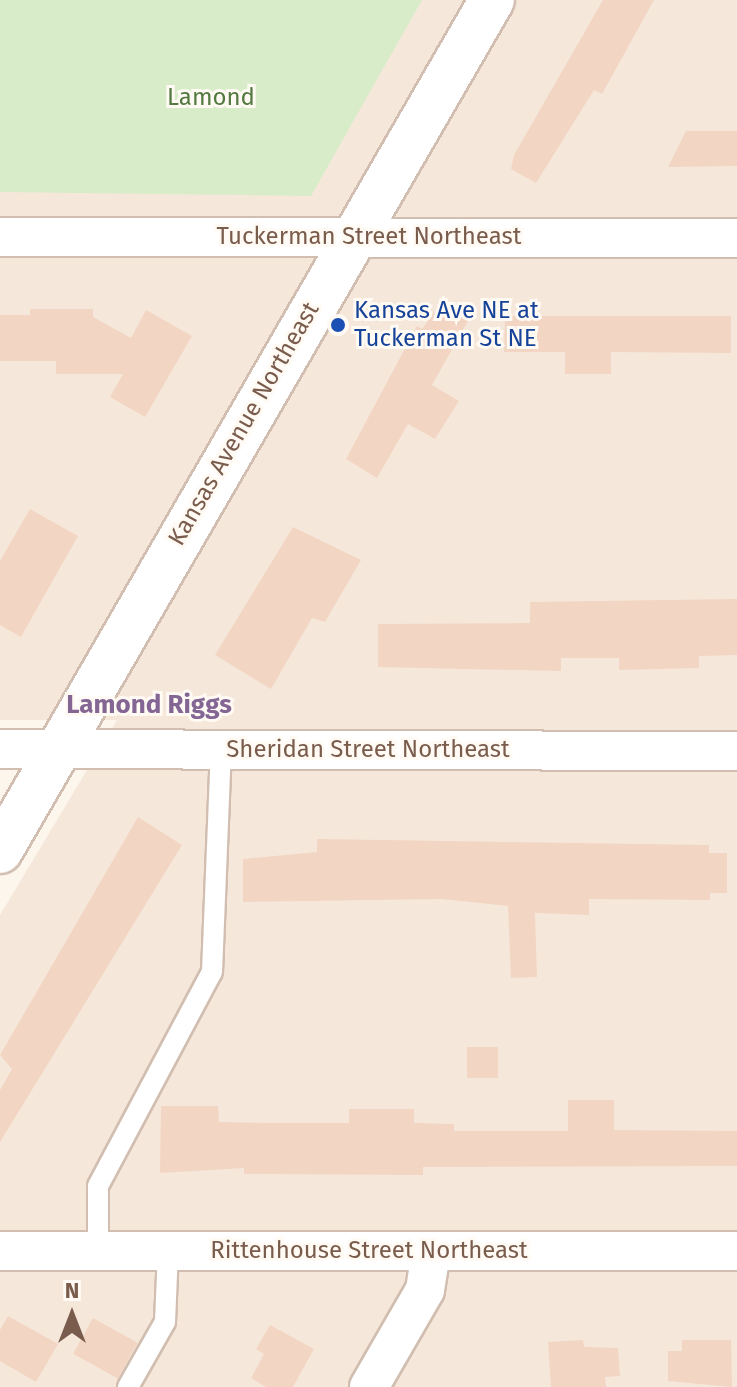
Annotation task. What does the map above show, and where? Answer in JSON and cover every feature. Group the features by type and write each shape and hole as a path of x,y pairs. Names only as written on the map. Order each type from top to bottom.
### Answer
{"street":[{"name":"Kansas Avenue Northeast","path":"0,851 352,237 492,0"},
{"name":"Tuckerman Street Northeast","path":"0,237 737,238"},
{"name":"Sheridan Street Northeast","path":"0,749 737,751"},
{"name":"Rittenhouse Street Northeast","path":"0,1251 737,1251"},
{"path":"369,1387 425,1290 431,1251"}],"lane":[{"path":"98,1251 98,1186 212,972 221,750"},
{"path":"128,1387 165,1322 168,1251"}],"shaded area":[{"path":"0,0 737,0 737,1387 0,1387 0,915 117,720 0,720"}],"green space":[{"name":"Lamond","path":"0,0 422,0 311,196 0,192"}],"building":[{"path":"603,0 654,0 602,94 594,90 536,183 511,169 514,155"},
{"path":"686,131 737,131 737,166 668,167"},
{"path":"440,305 468,321 432,385 459,401 435,439 408,424 377,478 346,459 417,326 422,329"},
{"path":"30,309 93,309 93,317 131,338 146,310 192,336 145,417 110,397 123,374 56,374 56,361 0,361 0,315 30,315"},
{"path":"505,316 731,316 731,353 611,352 611,374 565,374 565,352 504,352"},
{"path":"30,509 78,536 21,637 0,625 0,561"},
{"path":"293,527 361,560 325,622 312,618 271,689 215,655"},
{"path":"737,599 737,655 699,656 699,668 619,670 619,658 561,658 561,671 378,667 378,624 530,623 530,602"},
{"path":"138,817 182,845 0,1142 0,1090 12,1069 0,1055"},
{"path":"317,839 709,845 709,853 727,853 727,893 710,893 710,900 589,899 589,915 535,913 537,977 511,978 508,906 442,899 243,902 243,859 317,852"},
{"path":"467,1047 498,1047 498,1078 467,1078"},
{"path":"568,1100 614,1100 614,1130 737,1131 737,1166 423,1167 423,1175 244,1174 244,1168 160,1173 161,1106 218,1106 219,1122 275,1123 349,1123 349,1109 414,1109 414,1123 454,1124 454,1131 568,1131"},
{"path":"8,1316 58,1344 36,1382 0,1361 0,1330"},
{"path":"93,1318 138,1343 118,1379 73,1354"},
{"path":"270,1325 314,1349 293,1387 266,1387 251,1378 264,1354 256,1349"},
{"path":"583,1340 584,1347 618,1348 620,1376 605,1377 606,1387 551,1387 548,1342"},
{"path":"682,1340 731,1340 732,1387 668,1381 668,1351 682,1351"}],"place":[{"name":"Kansas Ave NE at Tuckerman St NE","path":"338,325"}],"district":[{"name":"Lamond Riggs","path":"149,705"}]}
